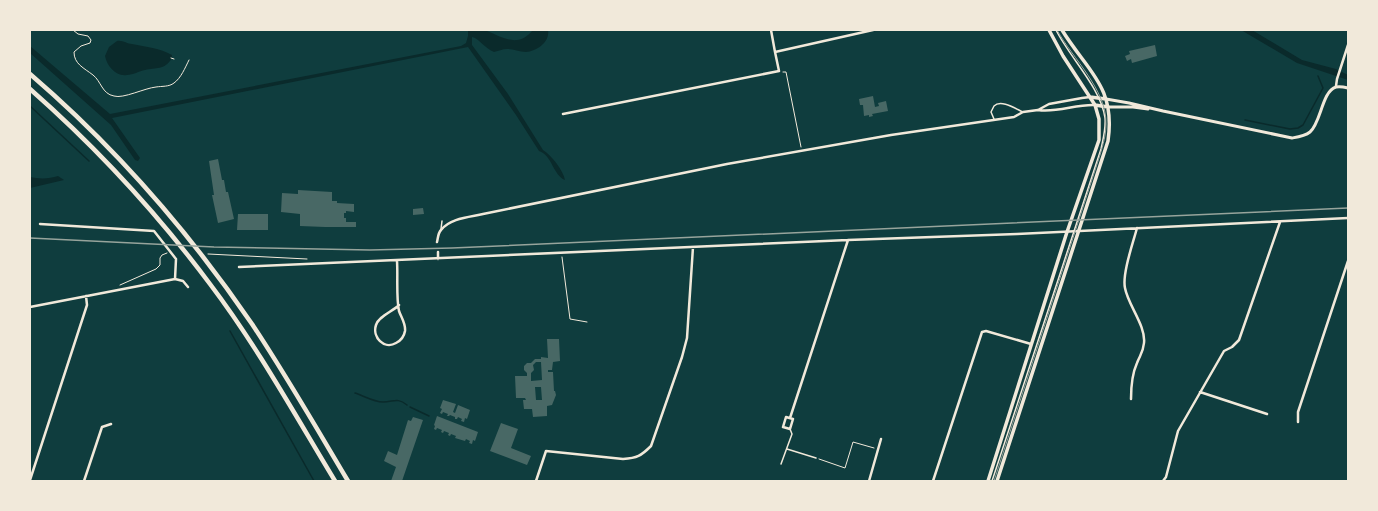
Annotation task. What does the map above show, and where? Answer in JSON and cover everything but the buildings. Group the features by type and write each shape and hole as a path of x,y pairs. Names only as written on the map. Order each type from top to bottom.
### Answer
{"highway":[{"path":"30,74 121,161 162,207 220,278 280,367 348,481"},
{"path":"30,89 108,163 150,210 211,285 271,373 335,481"}],"main road":[{"path":"988,481 1067,232 1098,140 1099,119 1095,105 1063,56 1049,30"},
{"path":"997,481 1108,141 1110,126 1106,99 1096,78 1062,30"},
{"path":"1090,98 1106,99"},
{"path":"1095,105 1108,107"}],"street":[{"path":"563,114 779,71 771,30"},
{"path":"776,52 873,30"},
{"path":"1106,99 1292,138 1301,136 1310,132 1314,127 1328,94 1336,86 1348,45"},
{"path":"1336,86 1348,88"},
{"path":"1038,110 1049,104 1090,98"},
{"path":"437,242 441,229 456,220 483,214 677,174 891,135 1014,118 1023,112 1038,110 1046,111 1095,105"},
{"path":"1108,107 1133,107 1163,111"},
{"path":"239,267 848,240 1078,232 1348,218"},
{"path":"1163,481 1166,477 1178,431 1224,351 1232,347 1239,340 1280,222"},
{"path":"40,224 154,231 176,259 175,279"},
{"path":"1131,399 1131,386 1137,363 1142,355 1145,342 1143,332 1125,287 1125,279 1137,228"},
{"path":"790,418 786,417 783,427 790,429 793,419 790,418 848,240"},
{"path":"536,481 546,452 623,459 642,455 651,446 680,363 687,338 693,247"},
{"path":"438,252 438,259"},
{"path":"397,261 399,305 399,310 405,329 404,336 394,344 384,344 376,336 376,325 379,320 399,305"},
{"path":"1298,422 1298,412 1348,261"},
{"path":"30,307 175,279 183,282 188,287"},
{"path":"30,480 87,305 86,296"},
{"path":"933,481 982,332 986,331 1031,344"},
{"path":"1200,392 1267,414"},
{"path":"84,481 102,427 112,424"},
{"path":"869,481 881,439"}],"lane":[{"path":"992,481 1103,140 1105,121 1100,98 1056,30"},
{"path":"995,120 991,112 997,104 1015,108 1023,112"},
{"path":"441,229 442,221"},
{"path":"781,464 792,434 790,429"},
{"path":"787,449 816,458"}],"path":[{"path":"74,30 78,34 88,36 91,40 90,43 81,46 74,52 76,60 82,68 96,77 104,90 114,97 124,96 143,89 168,86 174,83 182,73 189,60"},
{"path":"779,71 786,72 802,151"},
{"path":"118,286 156,269 160,266 160,258 162,254 167,253"},
{"path":"561,253 570,319 586,322"},
{"path":"229,254 311,260"},
{"path":"816,458 845,468 853,442 878,449"}],"water":[{"path":"468,30 485,30 505,39 516,40 522,39 533,30 548,30 547,38 542,45 534,50 526,52 507,49 494,52 472,37 472,45 508,94 543,150 560,168 565,180 558,174 547,157 539,151 516,115 468,47 112,118 140,158 138,161 135,160 111,125 30,53 30,46 110,114 461,46 466,43"},
{"path":"1241,30 1252,30 1302,60 1336,69 1348,75 1348,80 1297,63"},
{"path":"117,41 158,49 172,55 172,58 166,65 160,68 149,69 129,75 119,74 110,67 105,56 109,47"},
{"path":"58,176 64,180 30,188 30,177 51,178"}],"waterway":[{"path":"1245,120 1290,129 1298,128 1303,125 1323,88 1318,76"},
{"path":"30,106 89,161"},
{"path":"230,331 314,481"},
{"path":"355,393 376,401 401,401 407,405"},
{"path":"410,407 429,416"}],"tram line":[{"path":"994,481 1100,155 1105,132 1105,111 1101,99 1088,75 1057,30"}],"railway":[{"path":"30,238 214,247 370,250 452,248 1348,208"}]}
